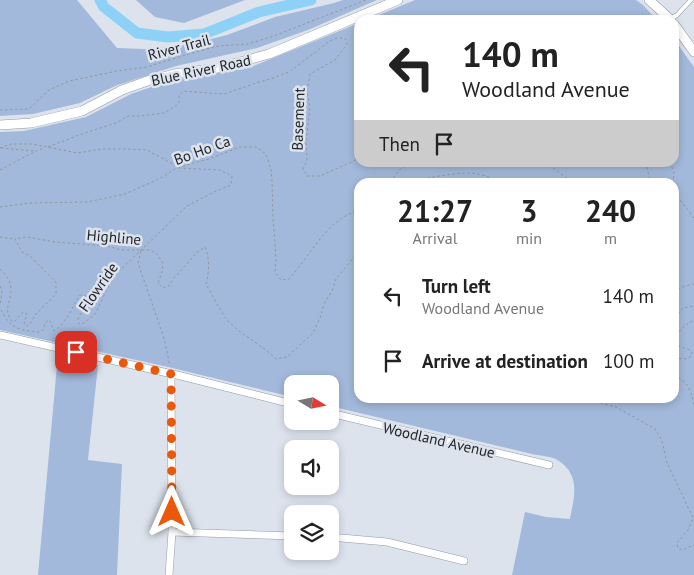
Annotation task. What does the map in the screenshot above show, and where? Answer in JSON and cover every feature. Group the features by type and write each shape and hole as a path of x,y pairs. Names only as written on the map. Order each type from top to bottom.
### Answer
{"street":[{"name":"Blue River Road","path":"362,15 398,0"},
{"path":"649,0 666,15"},
{"name":"Blue River Road","path":"0,125 30,123 82,111 122,90 150,80 174,74 218,68 269,54 354,18"},
{"path":"679,31 694,52"},
{"path":"0,335 284,402"},
{"path":"169,575 172,532 171,374"},
{"name":"Woodland Avenue","path":"339,415 549,465"},
{"path":"172,532 284,536"},
{"path":"339,538 386,542 464,562"}],"lane":[{"path":"677,15 691,0"}],"path":[{"name":"River Trail","path":"0,110 29,109 49,90 69,81 147,67 192,52 218,46 248,44 366,0"},
{"name":"Basement","path":"36,151 116,123 128,116 164,113 176,106 179,95 184,90 224,94 273,78 289,72 330,41 343,37 348,40 347,44 335,60 310,74 307,92 310,107 306,143 307,160 303,169 307,176 320,176 354,161"},
{"path":"679,48 687,42"},
{"path":"0,148 11,144 32,144 77,153 101,149 147,150 180,168 220,170 232,176 231,185 187,206 141,250 138,263 164,338 171,374"},
{"name":"Bo Ho Ca","path":"0,207 30,202 87,202 125,194 180,168 240,147 256,146 266,154 271,169 276,258 274,272 280,279 288,280 324,234 337,222 354,212"},
{"path":"0,148 36,151"},
{"path":"0,170 36,151"},
{"path":"393,178 404,167"},
{"path":"552,167 567,178"},
{"path":"422,178 463,173 478,174 490,178"},
{"path":"679,199 694,218"},
{"name":"Highline","path":"0,237 15,239 26,237 56,242 107,246 121,250 150,250 163,263 158,283 162,288 169,286 196,253 205,247 208,253 209,271 206,284 228,320 240,332 264,348 276,359 287,357 313,333 336,279 354,256"},
{"path":"0,269 8,276 11,290 7,311 10,319 13,322 15,321 19,314 24,312 27,314 24,324 27,326 56,294 56,282 30,256 22,252 15,239"},
{"name":"Flowride","path":"0,286 2,292 0,306 4,317 13,326 28,332 40,332 49,320 52,322 54,331 67,317 80,294 86,296 85,304 78,319 79,324 84,323 95,314 117,272 141,250"},
{"path":"679,290 694,284"},
{"path":"679,313 683,308 694,306"},
{"path":"679,331 684,325 694,320"},
{"path":"679,346 690,350 692,353 686,359 679,358"},
{"path":"679,378 687,383 694,405"},
{"path":"598,403 616,408 655,429 662,441 667,463 693,518 688,530 677,542 678,548 682,550 694,545"}],"shaded area":[{"path":"0,0 77,0 117,48 145,49 187,45 227,35 275,17 343,0 377,0 308,30 257,48 176,66 115,86 80,103 33,114 0,116"},
{"path":"136,0 245,0 184,23 155,17"},
{"path":"415,0 636,0 652,15 379,15"},
{"path":"354,25 354,167 679,167 679,46 694,67 694,575 512,575 525,512 546,517 570,519 574,487 571,473 566,467 553,458 339,408 339,375 284,375 284,395 0,330 0,132 24,131 86,117 131,94 172,80 251,67"},
{"path":"58,354 98,365 88,460 122,464 117,575 38,575"}],"waterway":[{"path":"100,0 104,7 137,33 168,37 204,34 259,12 311,0"}],"route":[{"path":"76,352 171,374 172,512"}]}
